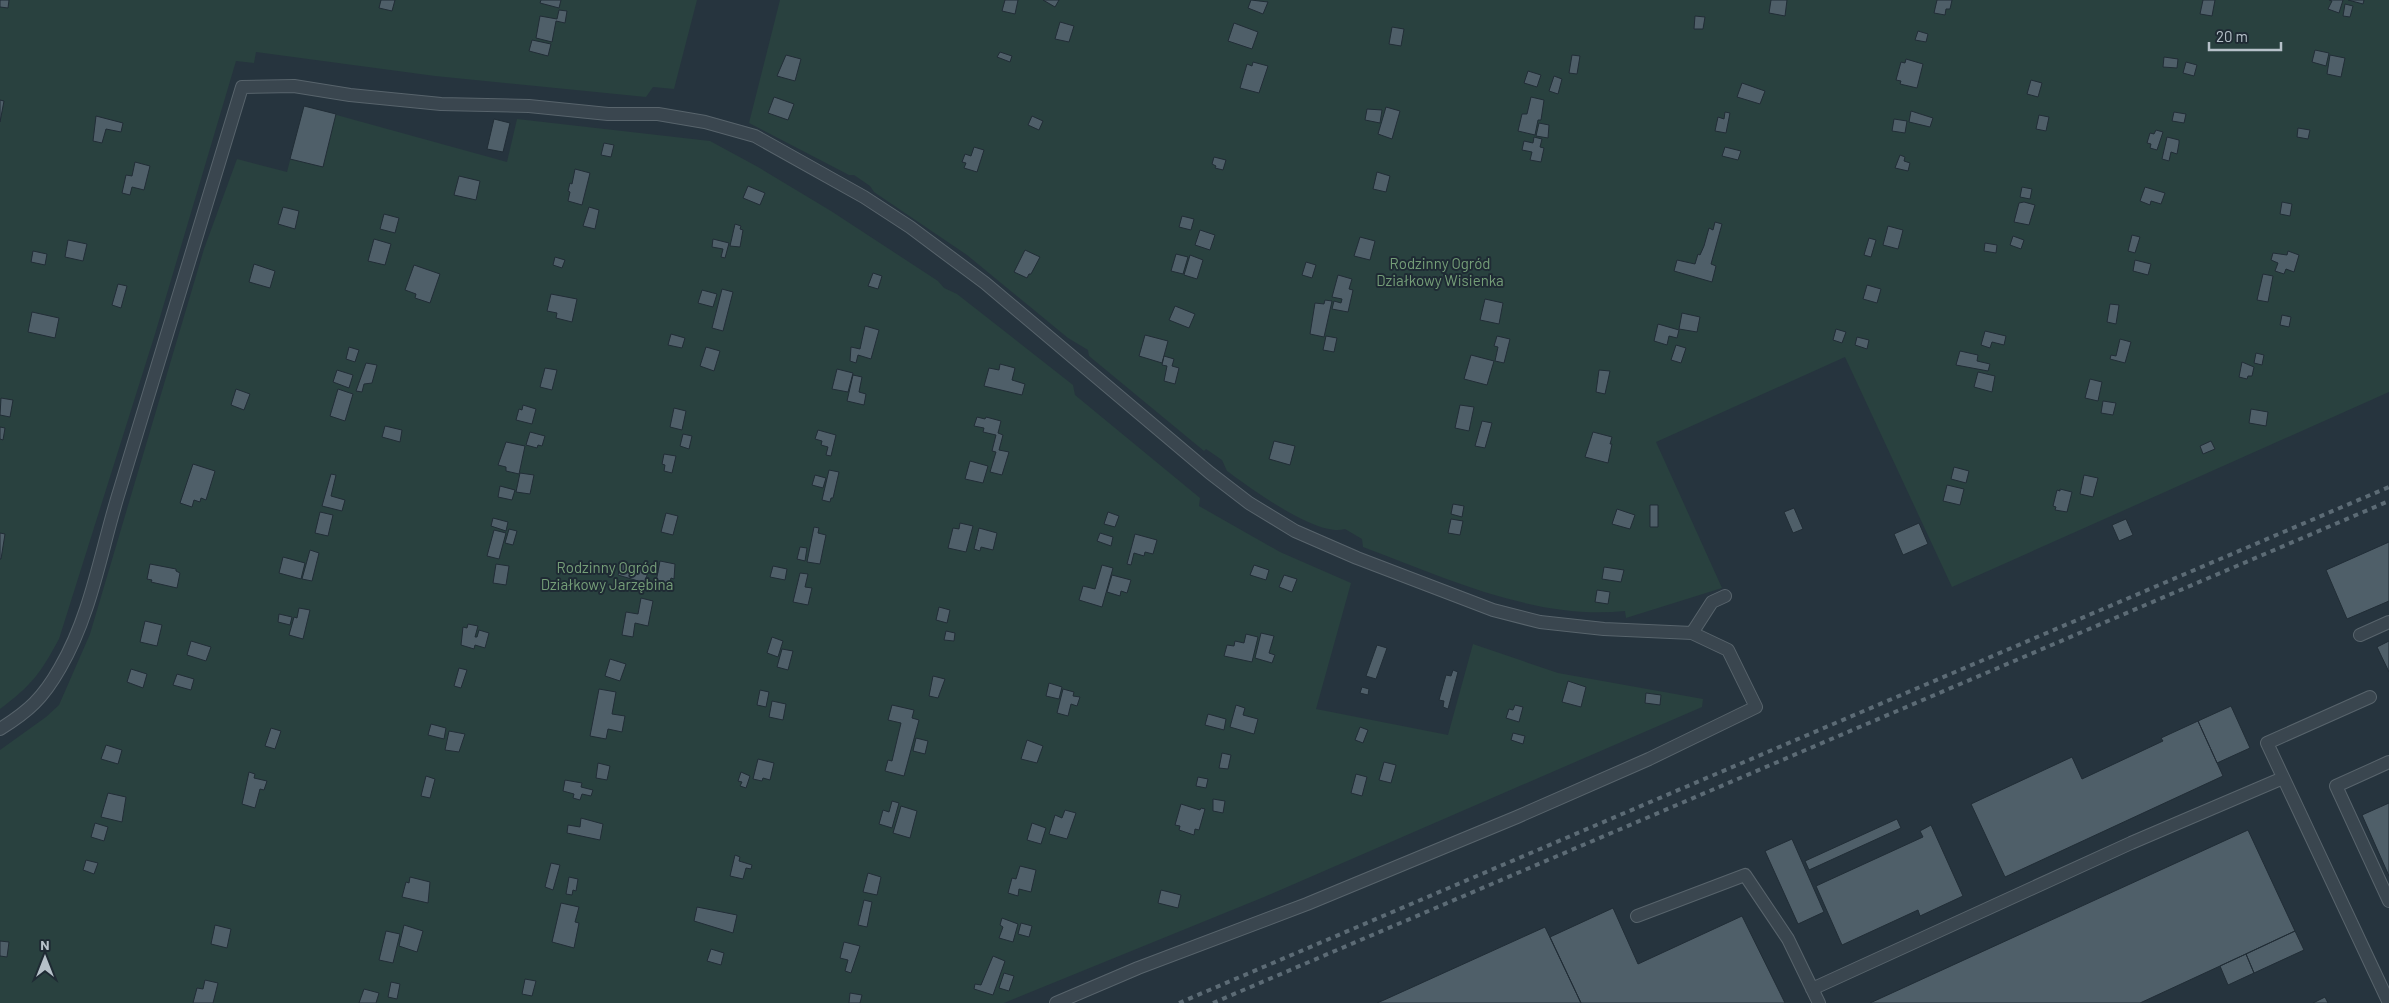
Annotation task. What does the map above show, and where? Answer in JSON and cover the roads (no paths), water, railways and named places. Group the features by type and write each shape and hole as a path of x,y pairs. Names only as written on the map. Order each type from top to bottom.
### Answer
{"lane":[{"path":"0,729 26,713 35,703 60,668 80,626 115,504 242,87 294,86 350,95 441,104 529,106 608,114 658,114 705,122 755,136 864,197 910,227 986,283 1210,473 1249,503 1295,531 1357,558 1493,610 1540,622 1604,629 1692,633 1728,650 1756,708 1649,759 1517,817 1307,904 1146,965 1056,1003"},
{"path":"1692,633 1712,602 1725,596"},
{"path":"2360,635 2389,622"},
{"path":"2370,697 2267,742 2388,1003"},
{"path":"2389,762 2336,786 2389,901"},
{"path":"1812,989 2131,843 2283,778"},
{"path":"1637,916 1745,875 1788,939 1819,1003"}],"railway":[{"path":"1179,1003 2389,487"},
{"path":"1213,1003 2389,501"}],"park label":[{"name":"Rodzinny Ogród Działkowy Wisienka","path":"1440,272"},
{"name":"Rodzinny Ogród Działkowy Jarzębina","path":"607,576"}]}
